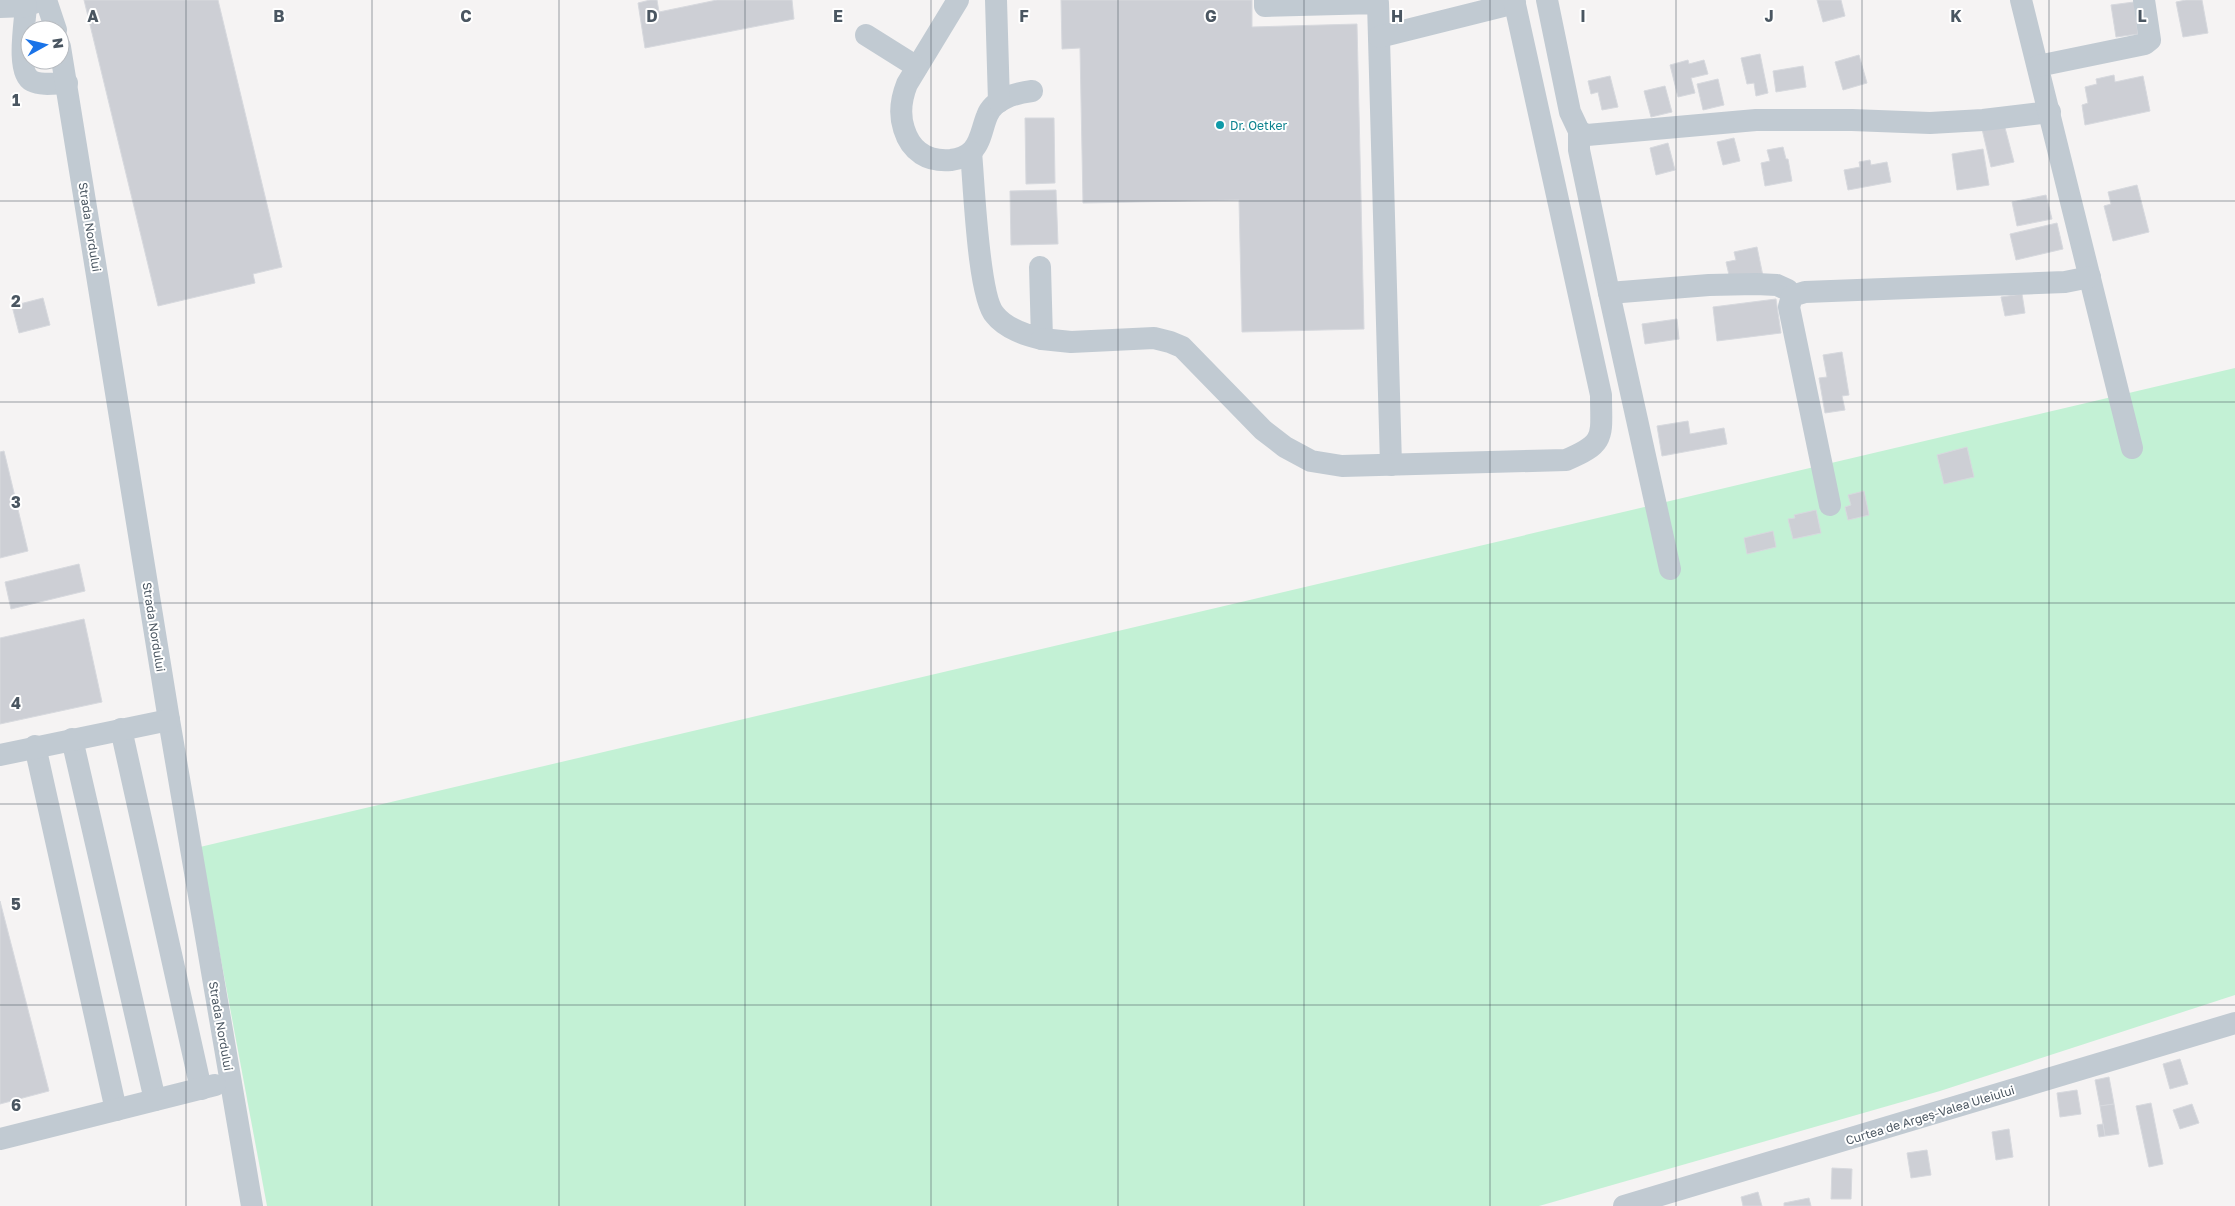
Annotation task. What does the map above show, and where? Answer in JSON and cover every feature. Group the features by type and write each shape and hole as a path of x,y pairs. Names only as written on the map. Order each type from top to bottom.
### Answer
{"street":[{"path":"958,0 902,97 901,119 905,133 914,149 928,158 943,160 960,159 971,152 978,144 988,114 999,102 1014,93 1032,91"},
{"path":"996,0 999,102"},
{"path":"1265,0 1265,6 1378,3 1391,465"},
{"path":"1547,0 1570,112 1579,131 1579,150 1670,569"},
{"path":"2022,0 2132,448"},
{"path":"2038,66 2145,44 2150,40 2151,34 2144,0"},
{"path":"971,152 981,266 987,298 994,315 1021,333 1042,339 1071,342 1154,338 1182,347 1263,430 1285,447 1311,461 1334,465 1391,465 1566,460 1587,452 1598,442 1601,423 1601,395 1515,1 1379,37"},
{"path":"0,7 38,2"},
{"path":"38,2 50,20"},
{"path":"38,2 23,67 27,77 34,82 67,83"},
{"path":"866,35 918,67"},
{"name":"Strada Nordului","path":"64,70 169,720 252,1206"},
{"path":"1579,131 1587,135 1602,135 1756,120 1852,120 1930,123 1983,120 2050,112"},
{"path":"1040,267 1042,339"},
{"path":"1792,296 1804,292 2066,282 2090,277"},
{"path":"1610,293 1709,285 1756,284 1777,285 1788,290 1792,296 1789,307 1830,505"},
{"path":"0,754 169,720"},
{"path":"121,729 201,1089"},
{"path":"72,739 155,1100"},
{"path":"35,746 116,1110"},
{"name":"Curtea de Argeș-Valea Uleiului","path":"1624,1206 2235,1023"},
{"path":"0,1139 230,1082"}],"green space":[{"path":"2235,368 2235,995 1940,1091 1539,1206 267,1206 200,847"}],"building":[{"path":"84,0 218,0 282,267 253,274 255,283 158,306"},
{"path":"657,0 659,12 717,0 792,0 794,19 645,48 638,3"},
{"name":"Dr. Oetker","path":"1061,0 1252,0 1252,27 1357,24 1364,329 1242,332 1239,200 1083,203 1080,48 1062,49"},
{"path":"1817,0 1841,0 1845,16 1823,22"},
{"path":"2202,0 2208,33 2183,37 2176,2"},
{"path":"2134,2 2138,34 2116,37 2111,5"},
{"path":"1760,54 1768,93 1756,96 1754,83 1747,84 1741,58"},
{"path":"1859,55 1867,83 1843,90 1835,62"},
{"path":"1688,60 1689,64 1704,60 1708,74 1691,78 1695,93 1678,97 1670,65"},
{"path":"1803,66 1806,87 1776,92 1773,71"},
{"path":"2114,75 2115,82 2143,76 2150,111 2085,125 2082,105 2088,103 2085,87 2097,84 2096,79"},
{"path":"1610,76 1618,107 1602,110 1598,92 1591,94 1588,81"},
{"path":"1718,79 1724,105 1703,110 1697,84"},
{"path":"1665,86 1672,112 1651,117 1644,91"},
{"path":"1025,118 1054,118 1055,183 1026,184"},
{"path":"2004,124 2014,162 1991,167 1982,129"},
{"path":"1734,138 1740,161 1723,165 1717,142"},
{"path":"1668,143 1675,170 1656,175 1650,148"},
{"path":"1783,147 1786,159 1788,159 1792,181 1765,186 1761,163 1770,161 1767,150"},
{"path":"1983,149 1989,185 1957,190 1952,154"},
{"path":"1870,160 1871,165 1887,162 1891,182 1848,190 1844,170 1860,167 1859,162"},
{"path":"2137,185 2149,232 2113,241 2104,206 2111,204 2108,192"},
{"path":"1056,190 1058,244 1011,245 1010,191"},
{"path":"2046,195 2052,219 2017,226 2012,202"},
{"path":"2057,223 2063,249 2016,260 2010,234"},
{"path":"1757,247 1763,276 1729,275 1726,262 1736,260 1734,252"},
{"path":"2022,294 2025,313 2005,316 2001,297"},
{"path":"43,298 50,325 19,333 12,306"},
{"path":"1776,299 1781,333 1717,341 1713,307"},
{"path":"1677,319 1679,339 1645,344 1642,324"},
{"path":"1842,352 1849,395 1842,396 1845,410 1825,413 1819,378 1827,377 1823,355"},
{"path":"1688,421 1690,434 1724,428 1727,444 1662,456 1657,426"},
{"path":"1967,447 1974,477 1944,484 1937,455"},
{"path":"4,451 28,551 0,558 0,452"},
{"path":"1864,491 1869,515 1848,520 1845,507 1851,505 1848,495"},
{"path":"1816,510 1821,533 1793,539 1788,519 1795,518 1794,515"},
{"path":"1773,531 1776,547 1747,554 1744,538"},
{"path":"79,564 85,591 11,609 5,582"},
{"path":"84,619 102,702 0,724 0,638"},
{"path":"0,901 49,1091 0,1104"},
{"path":"2180,1059 2188,1084 2170,1089 2163,1064"},
{"path":"2109,1077 2114,1104 2100,1106 2095,1080"},
{"path":"2077,1090 2081,1114 2060,1117 2057,1093"},
{"path":"2151,1103 2163,1164 2149,1167 2136,1106"},
{"path":"2114,1104 2119,1134 2105,1136 2100,1106"},
{"path":"2192,1104 2199,1123 2180,1129 2173,1110"},
{"path":"2103,1124 2105,1136 2099,1137 2097,1125"},
{"path":"2009,1129 2013,1157 1996,1160 1992,1132"},
{"path":"1927,1150 1931,1175 1911,1178 1907,1153"},
{"path":"1832,1168 1852,1169 1851,1199 1831,1199"},
{"path":"1758,1192 1762,1206 1743,1206 1741,1197"},
{"path":"1809,1198 1811,1206 1784,1206 1784,1203"}],"place":[{"name":"Dr. Oetker","path":"1220,125"}]}
